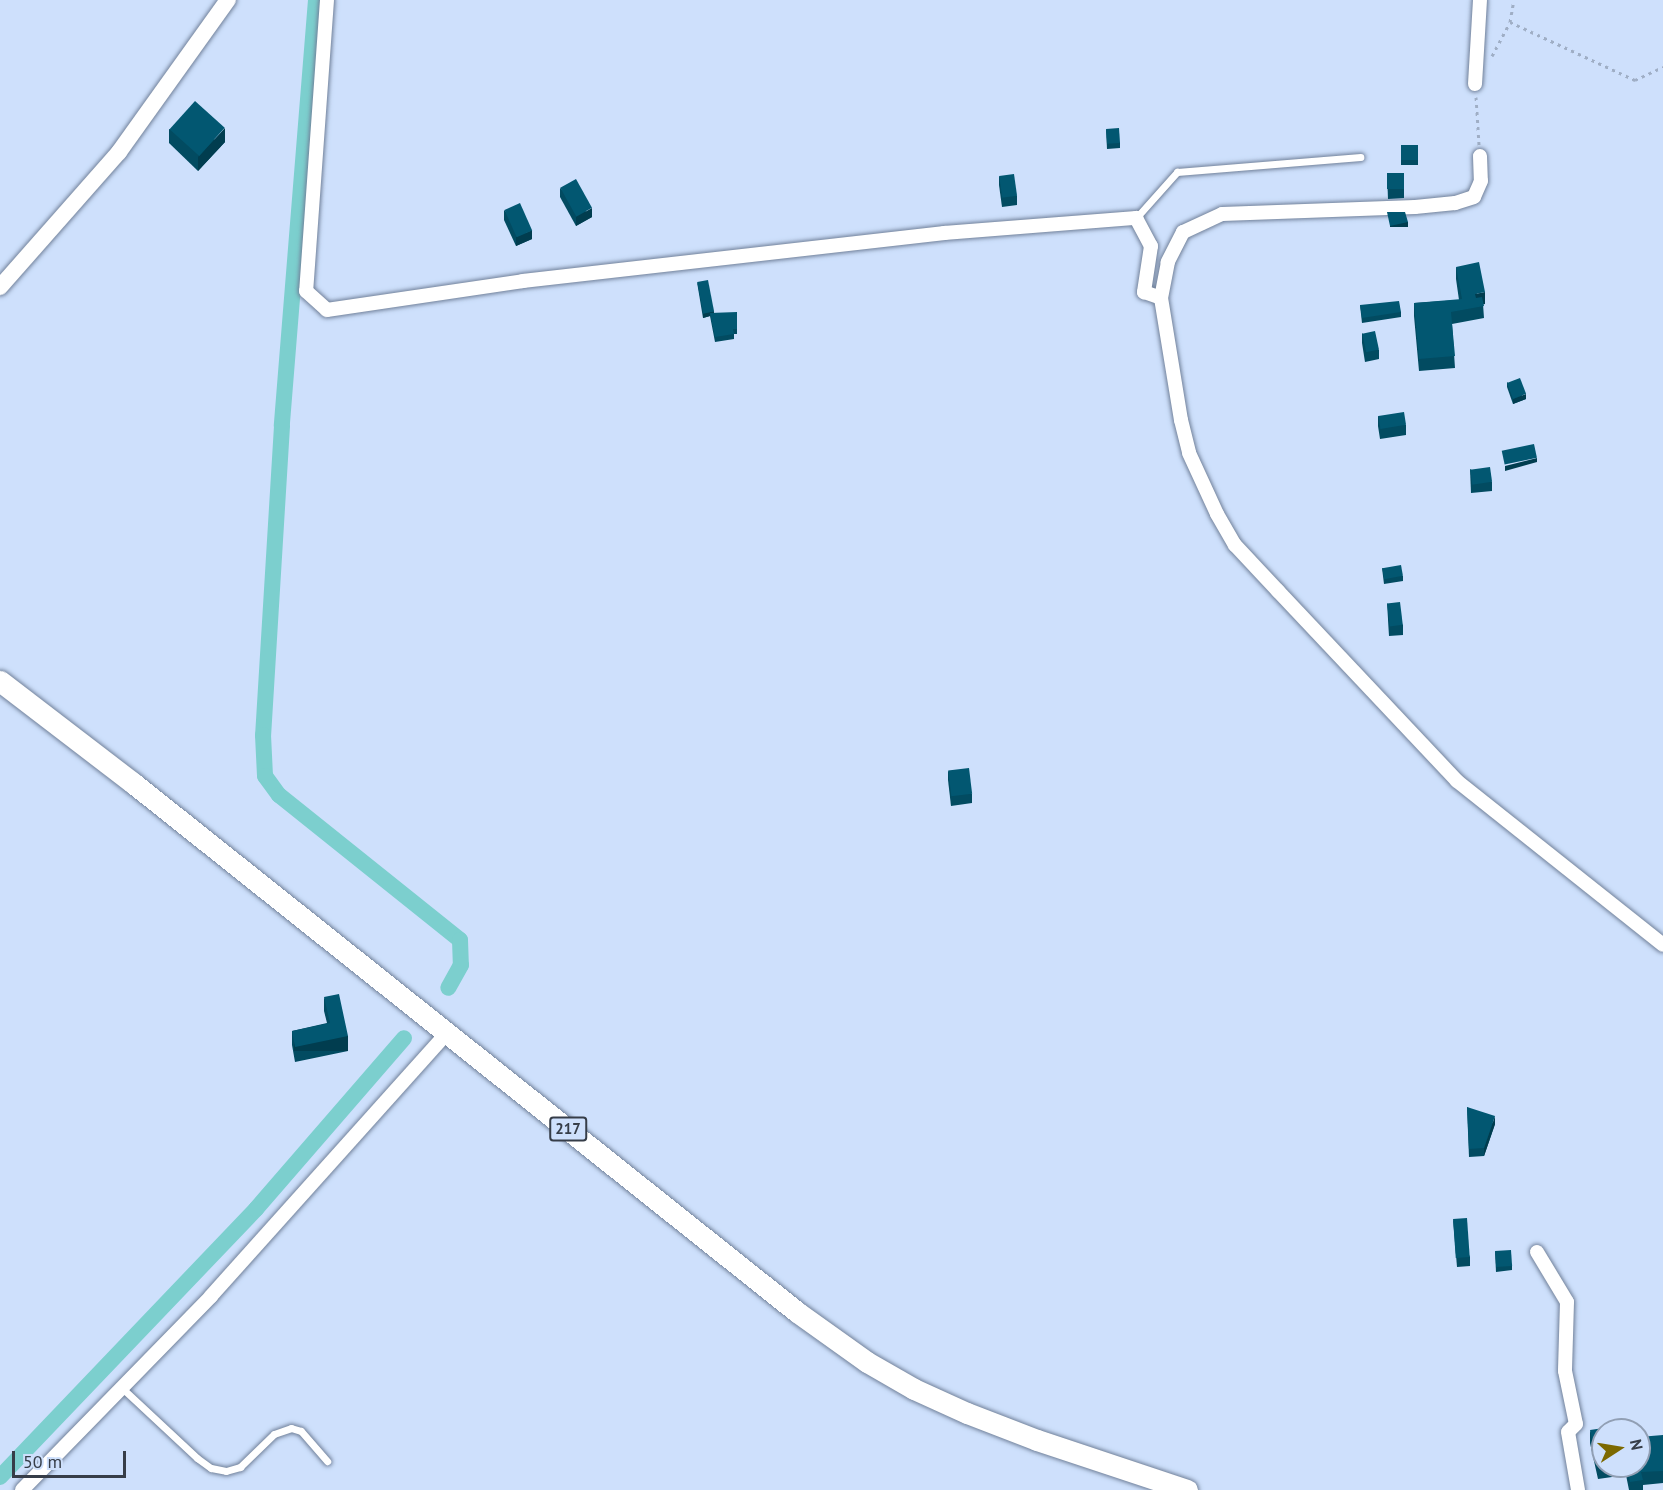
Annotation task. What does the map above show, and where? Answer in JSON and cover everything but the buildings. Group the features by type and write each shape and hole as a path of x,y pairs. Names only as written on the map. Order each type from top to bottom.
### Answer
{"main road":[{"name":"217","path":"0,681 797,1312 867,1362 914,1389 967,1413 1037,1440 1187,1490"}],"street":[{"path":"0,287 119,152 228,0"},
{"path":"327,0 306,291 327,310 523,281 944,232 1136,218 1151,246 1144,292 1161,298"},
{"path":"1475,84 1480,0"},
{"path":"1480,156 1480,181 1474,197 1455,203 1415,207 1222,214 1183,232 1168,262 1161,298 1189,453 1217,514 1235,544 1456,781 1663,945"},
{"path":"22,1490 211,1296 447,1033"},
{"path":"1537,1252 1567,1302 1565,1371 1576,1424 1568,1432 1578,1490"}],"lane":[{"path":"1136,218 1177,172 1360,158"},
{"path":"122,1388 197,1458 211,1468 226,1471 240,1467 274,1434 291,1428 301,1431 327,1461"}],"path":[{"path":"1510,22 1635,80 1663,66"}],"waterway":[{"path":"316,0 282,426 263,735 265,776 279,795 460,940 461,965 448,988"},
{"path":"0,1477 256,1209 404,1038"}]}
